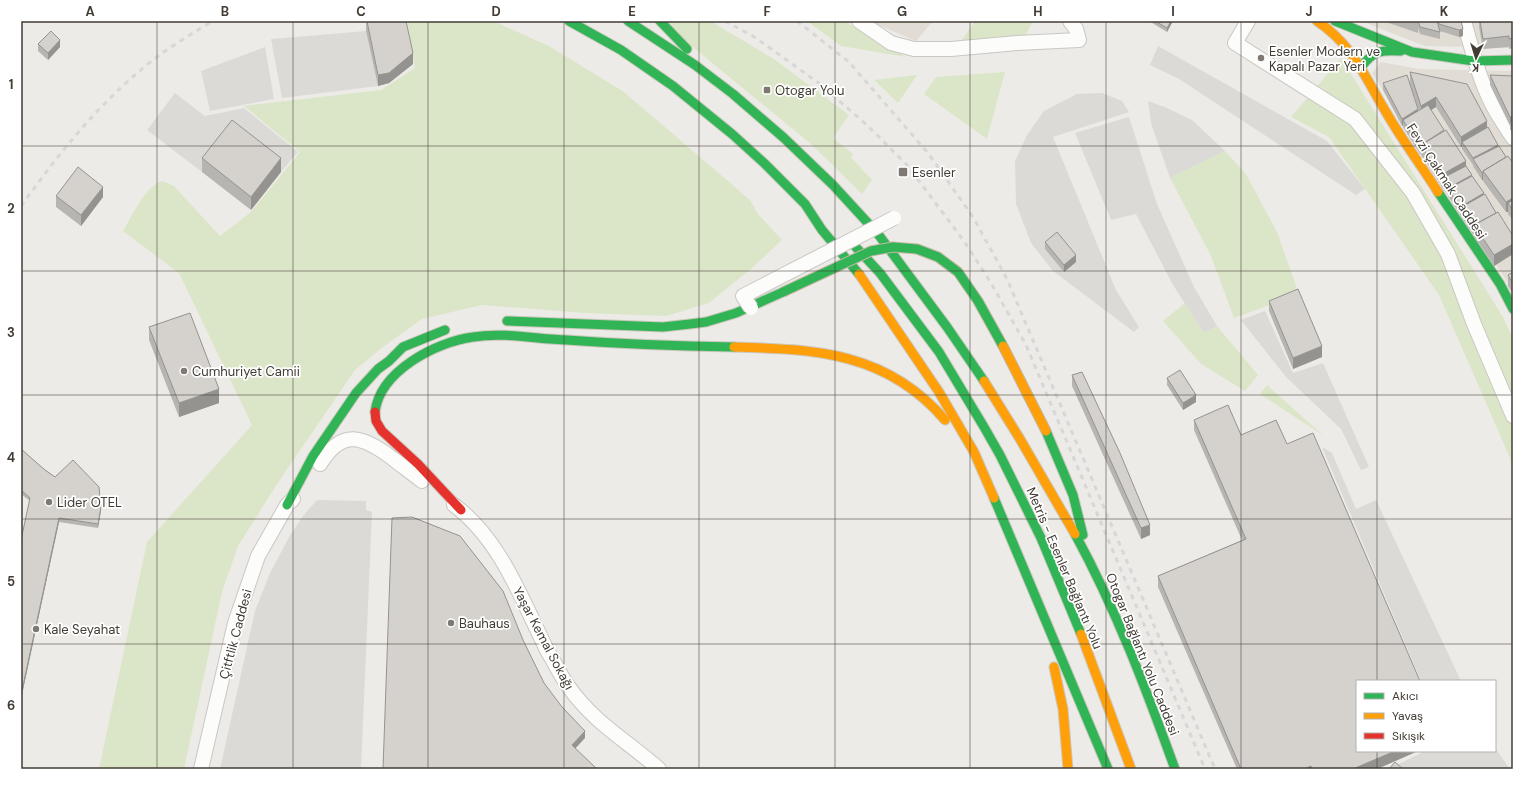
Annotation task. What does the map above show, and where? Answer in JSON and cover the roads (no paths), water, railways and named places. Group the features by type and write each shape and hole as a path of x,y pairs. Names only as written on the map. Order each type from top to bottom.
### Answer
{"main road":[{"path":"569,21 621,50 673,86 732,134 764,163 805,204 829,222"},
{"path":"628,21 714,79"},
{"path":"660,21 699,61 714,79"},
{"name":"Fevzi Çakmak Caddesi","path":"1317,21 1336,34 1346,44 1362,66 1365,77 1387,114 1500,284 1513,309"},
{"path":"1335,21 1367,27 1412,52"},
{"path":"1362,66 1369,56 1376,52 1388,50 1474,61 1513,60"},
{"name":"Otogar Bağlantı Yolu Caddesi","path":"714,79 763,119 834,186 865,219 924,294 983,379 1039,470 1084,550 1111,605 1175,769"},
{"path":"805,204 822,230 859,274 882,306 939,392 974,452 1108,769"},
{"name":"Metris - Esenler Bağlantı Yolu","path":"840,233 880,273 938,352 994,444 1041,538 1076,619 1130,769"},
{"path":"501,321 663,326 676,326 705,322 751,308 871,251 893,248 917,249 938,257 958,272 978,301 1013,363 1059,459 1074,497 1081,520 1084,550"},
{"path":"570,341 572,324"},
{"path":"287,505 313,456 352,400 378,369 389,361 403,347 441,331 456,327"},
{"path":"461,510 411,458 381,432 375,415 376,401 383,387 403,368 418,358 444,346 472,337 503,336 570,341 795,350 829,355 860,362 889,373 920,395 940,414 960,440 984,476"},
{"path":"403,347 418,358"},
{"path":"1040,606 1064,709 1068,769"},
{"path":"1066,670 1086,740"}],"street":[{"path":"859,21 891,43 914,49 950,49 1017,43 1079,40 1076,29 1070,21"},
{"path":"1248,21 1235,43 1355,119 1413,194 1448,254 1474,324 1513,416"},
{"path":"1464,21 1474,61 1482,83 1494,107 1513,138"},
{"path":"751,308 743,296 894,218"},
{"path":"1500,284 1513,275"},
{"name":"Çitftlik Caddesi","path":"201,769 235,623 258,556 287,505 309,481 323,458 332,447 348,439 358,439 368,442 461,510"},
{"name":"Yaşar Kemal Sokağı","path":"461,510 485,536 500,556 567,686 602,724 657,767"}],"railway":[{"path":"21,206 74,137 103,105 144,67 213,21"},
{"path":"725,21 756,38 820,84 868,126 907,165 964,241 991,283 1026,345 1205,769"},
{"path":"797,21 849,62 928,153 973,217 1007,279 1215,769"}],"place":[{"name":"Esenler Modern ve Kapalı Pazar Yeri","path":"1261,58"},
{"name":"Otogar Yolu","path":"767,90"},
{"name":"Esenler","path":"903,172"},
{"name":"Cumhuriyet Camii","path":"184,371"},
{"name":"Lider OTEL","path":"49,502"},
{"name":"Bauhaus","path":"451,623"},
{"name":"Kale Seyahat","path":"36,629"}]}
